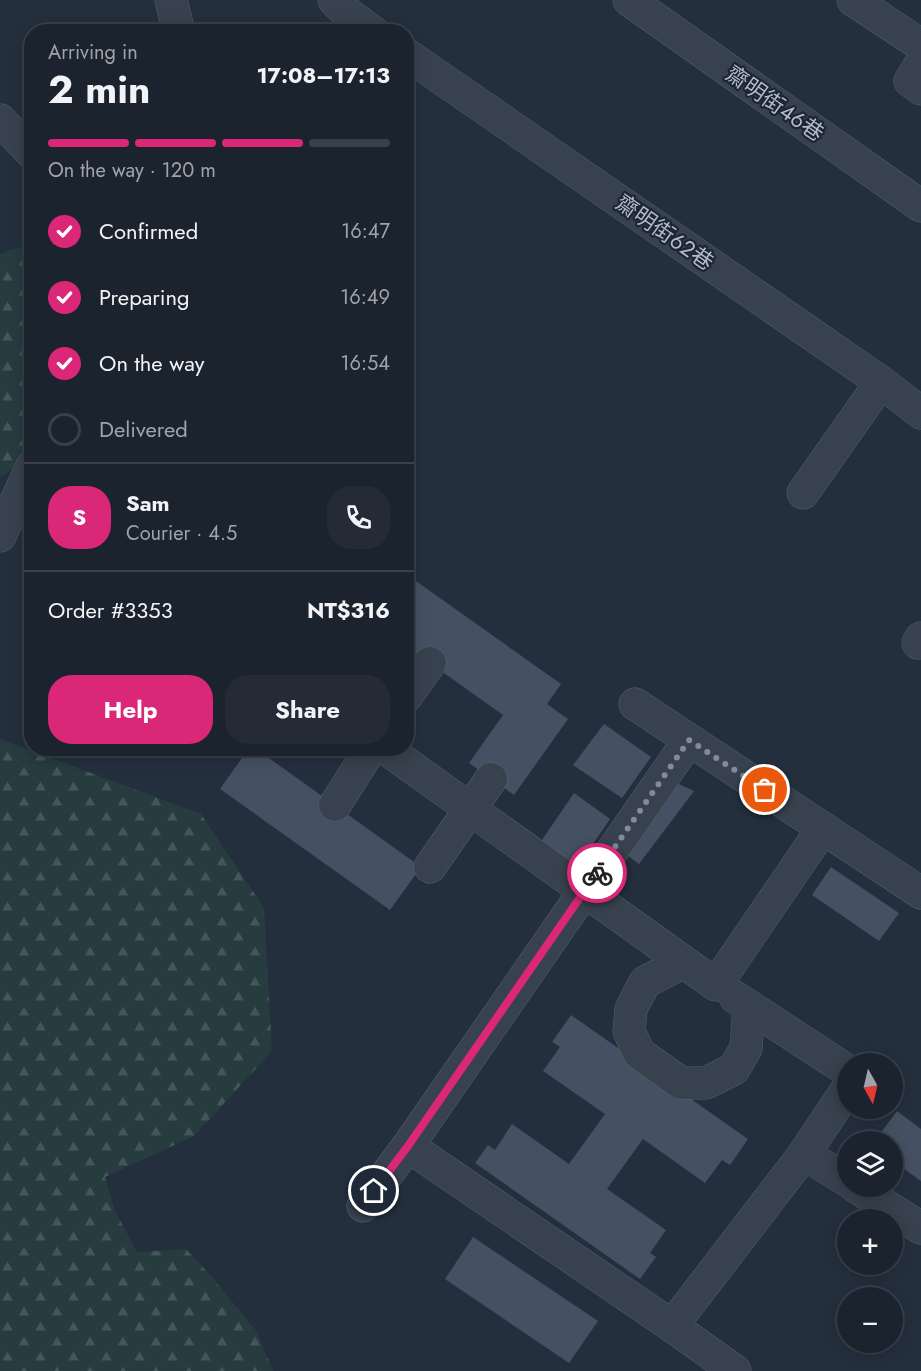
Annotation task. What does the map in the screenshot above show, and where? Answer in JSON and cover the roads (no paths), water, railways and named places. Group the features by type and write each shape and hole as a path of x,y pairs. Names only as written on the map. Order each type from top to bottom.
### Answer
{"street":[{"path":"171,0 177,24"},
{"path":"334,0 363,24"},
{"name":"齋明街46巷","path":"629,0 921,206"},
{"path":"853,0 921,45"},
{"name":"齋明街62巷","path":"414,60 881,382 921,413"},
{"path":"921,63 910,81 921,89"},
{"path":"0,120 24,145"},
{"path":"803,493 881,382"},
{"path":"0,536 24,484"},
{"path":"414,686 430,663"},
{"path":"635,704 921,893"},
{"path":"363,1206 408,1146 689,740"},
{"path":"334,805 366,756"},
{"path":"396,756 716,985 837,1064"},
{"path":"429,867 491,779"},
{"path":"716,985 823,828"},
{"path":"684,962 645,982 632,1009 629,1031 639,1053 681,1083 706,1083 734,1069 746,1048 749,1006"},
{"path":"672,1326 804,1154 837,1104"},
{"path":"408,1146 735,1371"},
{"path":"804,1154 837,1174"},
{"path":"872,1197 921,1228"}]}
